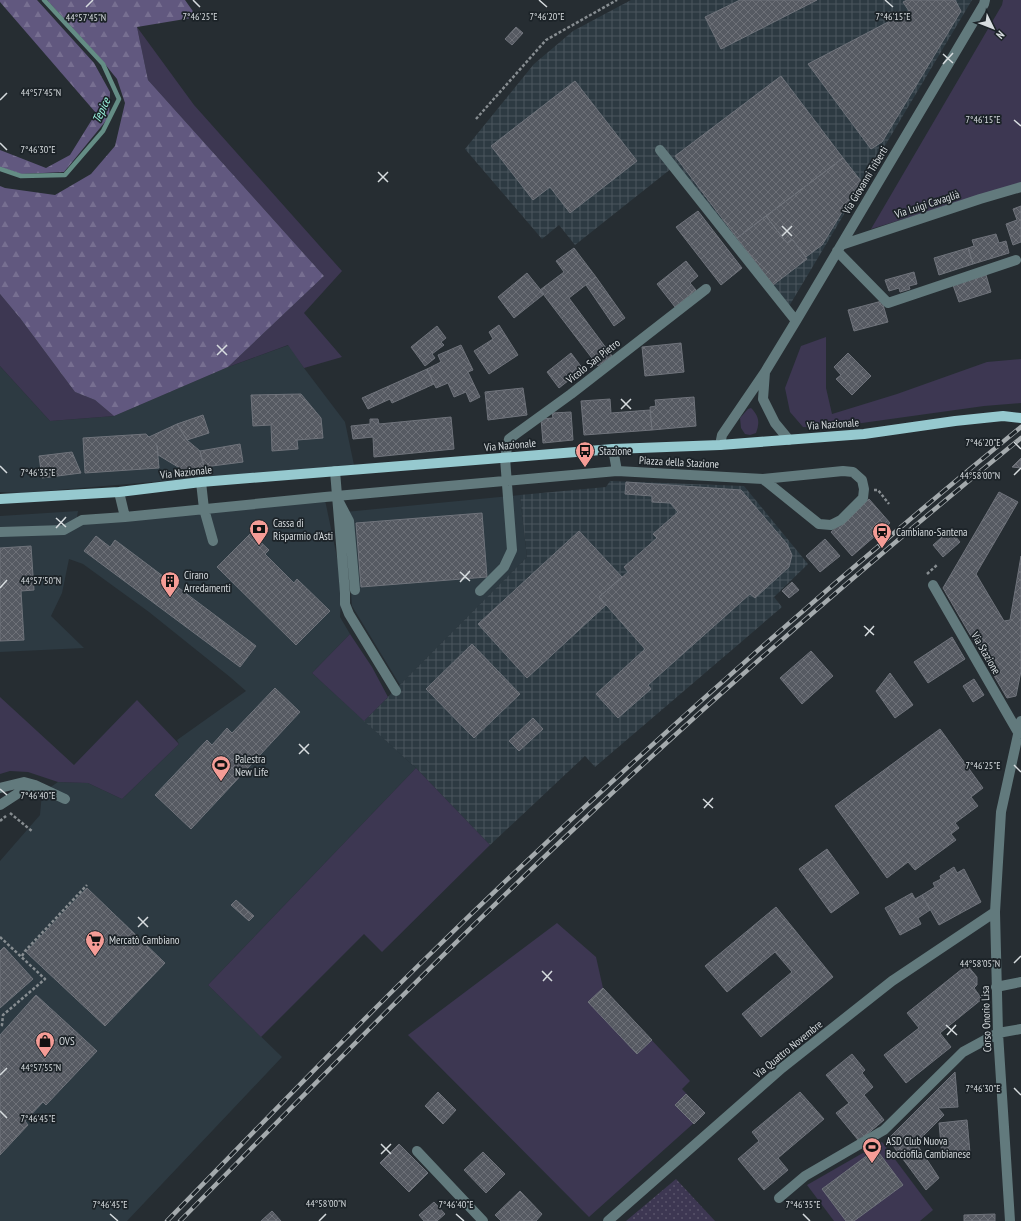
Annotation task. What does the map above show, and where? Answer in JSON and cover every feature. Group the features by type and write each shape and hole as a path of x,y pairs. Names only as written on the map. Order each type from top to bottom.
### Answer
{"main road":[{"name":"Via Nazionale","path":"0,500 119,492 201,482 612,449 720,445 864,434 955,421 1003,416 1021,418"}],"street":[{"name":"Via Giovanni Triberti","path":"720,445 722,435 765,372 796,321 985,0"},
{"path":"660,150 796,321"},
{"name":"Via Luigi Cavaglià","path":"839,248 980,199 1021,187"},
{"path":"839,248 888,303 1016,260"},
{"name":"Vicolo San Pietro","path":"480,591 504,567 512,550 505,458 509,439 571,394 706,289"},
{"name":"Via Giovanni Triberti","path":"765,372 763,400 775,423 789,440"},
{"path":"612,449 617,471"},
{"path":"335,471 345,604 349,614 396,692"},
{"name":"Piazza della Stazione","path":"0,532 64,530 82,520 617,471 763,479 853,472 862,480 864,489 863,498 841,520 831,525 819,524 763,479"},
{"path":"201,482 204,509 212,541"},
{"path":"119,492 125,517"},
{"path":"336,496 349,520 355,590"},
{"name":"Via Stazione","path":"933,585 1020,733"},
{"name":"Corso Onorio Lisa","path":"1010,1221 998,1033 995,912 1001,812 1020,733 1021,721"},
{"path":"0,788 24,782 35,785 65,799"},
{"path":"0,805 20,792 35,785"},
{"name":"Via Quattro Novembre","path":"608,1221 782,1068 892,981 995,912"},
{"path":"996,988 1021,982"},
{"path":"779,1198 805,1176 884,1130 963,1052 998,1033 1021,1029"},
{"path":"417,1151 483,1221"}],"path":[{"path":"476,119 546,40 617,0"},
{"path":"878,490 889,504"},
{"path":"10,812 33,832"},
{"path":"22,956 87,885"},
{"path":"0,937 45,978 2,1015 2,1025 0,1027"}],"shaded area":[{"path":"631,0 972,0 788,308 677,164 575,245 559,225 542,239 465,149 534,64 573,31"},
{"path":"1003,0 1021,0 1021,183 871,229 1002,5"},
{"path":"137,27 194,105 342,271 304,313 342,357 304,368 288,345 228,367 324,276 148,80"},
{"path":"0,294 20,318 75,392 95,400 114,416 50,421 0,366"},
{"path":"826,337 826,388 832,414 897,394 987,362 1021,359 1021,403 984,406 826,428 803,427 790,412 785,388 801,346"},
{"path":"289,345 304,368 345,422 354,465 21,493 0,492 0,366 50,421 114,416 228,367"},
{"path":"751,408 756,414 758,426 756,433 750,435 745,434 741,428 740,418 748,409"},
{"path":"610,481 744,486 808,564 774,597 782,607 595,767 585,756 490,845 416,768 364,721 527,557 520,495 606,487"},
{"path":"520,495 527,557 400,685 352,606 345,512"},
{"path":"325,500 338,562 341,603 340,617 350,634 312,673 416,768 208,985 282,1057 127,1221 0,1221 0,861 40,815 42,793 58,782 88,783 122,799 179,744 177,740 246,691 149,612 83,564 69,559 62,593 51,616 84,648 0,652 0,516 78,511 77,517"},
{"path":"350,634 372,667 388,697 364,721 312,673"},
{"path":"0,697 74,765 137,700 179,744 122,799 88,783 58,782 28,772 10,771 0,774"},
{"path":"416,768 490,845 382,952 364,934 261,1037 208,985"},
{"path":"557,923 596,957 603,988 690,1081 682,1089 705,1113 589,1217 408,1035"},
{"name":"ASD Club Nuova Bocciofila Cambianese","path":"882,1142 933,1210 920,1221 834,1221 807,1185"},
{"path":"676,1179 715,1221 626,1221"}],"green space":[{"path":"0,0 37,0 94,63 110,92 109,117 64,172 21,174 0,167 0,150 46,168 70,155 96,113 0,2"},
{"path":"47,0 185,0 197,17 137,27 148,80 324,276 228,367 114,416 95,400 75,392 20,318 0,294 0,186 55,195 91,174 115,146 125,103 117,79 100,58"}],"building":[{"path":"740,0 817,0 721,49 705,17"},
{"path":"907,0 955,0 961,11 882,142 871,149 808,64 909,11 903,2"},
{"path":"516,27 523,33 512,45 505,39"},
{"path":"781,76 843,158 737,238 675,156"},
{"path":"575,81 637,161 570,213 550,187 533,200 491,146"},
{"path":"843,158 861,181 822,245 806,257 792,239 787,243 766,216"},
{"path":"1021,206 1021,242 1013,245 1006,224 1017,220 1013,209"},
{"path":"698,211 742,268 721,285 676,227"},
{"path":"766,216 787,243 792,239 807,259 773,285 737,238"},
{"path":"996,234 999,243 1006,241 1009,253 973,264 968,248 974,246 972,240"},
{"path":"574,248 596,277 569,298 612,356 598,366 540,290 564,272 556,261"},
{"path":"968,248 973,264 939,275 934,258"},
{"path":"686,261 698,276 690,283 696,290 675,307 657,284"},
{"path":"914,272 917,284 909,286 910,289 900,292 899,288 889,291 885,280"},
{"path":"527,273 544,294 514,318 498,297"},
{"path":"986,275 991,292 959,302 953,285"},
{"path":"596,277 625,318 614,326 586,285"},
{"path":"882,301 888,322 854,331 848,310"},
{"path":"499,325 518,355 489,374 474,351 493,339 489,332"},
{"path":"437,326 446,338 441,342 444,345 432,354 435,358 425,366 411,347"},
{"path":"681,343 684,372 645,376 642,347"},
{"path":"461,345 473,370 468,372 480,397 470,402 466,392 454,397 448,383 436,388 427,369 441,362 438,355"},
{"path":"571,353 583,369 559,388 547,372"},
{"path":"848,353 871,376 852,395 836,379 841,375 834,367"},
{"path":"427,369 434,384 392,403 390,399 368,409 362,398"},
{"path":"523,388 527,415 488,420 485,392"},
{"path":"301,394 321,418 323,438 297,440 298,449 272,451 271,425 253,426 251,395"},
{"path":"694,397 696,426 652,430 650,407 656,406 655,400"},
{"path":"610,399 611,413 650,410 652,430 584,435 581,401"},
{"path":"571,412 573,440 543,443 541,419 553,418 552,413"},
{"path":"203,415 209,433 187,440 177,424"},
{"path":"451,417 454,449 374,457 373,437 353,439 351,426 370,424 370,419 378,419 379,424"},
{"path":"177,424 187,440 200,451 204,467 183,470 158,455 157,445 149,437"},
{"path":"146,434 157,445 159,468 85,473 83,438"},
{"path":"240,444 243,462 204,467 200,451"},
{"path":"72,452 81,473 42,478 39,456"},
{"path":"1021,458 1021,468 1012,467"},
{"path":"626,482 741,490 787,544 792,555 789,567 755,598 750,594 648,685 651,689 618,718 596,694 645,649 599,597 628,572 624,567 657,538 653,534 678,512 670,503 652,502 652,496 625,494"},
{"path":"999,492 1018,502 976,574 1004,621 1010,620 1021,556 1021,671 1016,696 1007,698 943,588"},
{"path":"869,499 890,523 852,556 831,532"},
{"path":"482,513 487,577 361,587 356,523"},
{"path":"950,530 960,542 943,557 933,545"},
{"path":"579,531 622,577 599,597 606,605 527,678 478,624"},
{"path":"251,533 269,550 265,554 294,583 297,579 330,611 296,645 217,567"},
{"name":"Cirano Arredamenti","path":"96,536 110,547 115,540 256,646 240,667 84,551"},
{"path":"825,539 840,556 820,572 806,556"},
{"path":"31,546 34,590 21,591 24,640 0,641 0,548"},
{"path":"792,582 799,590 789,598 782,591"},
{"path":"952,637 965,659 928,683 914,662"},
{"path":"472,644 520,694 474,738 426,689"},
{"path":"811,651 833,676 802,704 780,678"},
{"path":"890,673 913,705 895,718 876,691"},
{"path":"974,679 984,695 973,702 963,686"},
{"path":"275,688 300,712 191,829 155,795 207,740 212,745 227,728 232,733"},
{"path":"533,718 543,729 519,751 509,741"},
{"path":"940,729 983,788 971,797 978,806 955,823 959,828 951,834 956,840 915,870 908,862 887,878 835,806"},
{"path":"827,849 859,893 831,913 799,869"},
{"path":"954,867 957,873 964,869 981,902 939,925 922,895 935,887 933,883 941,879 940,876"},
{"name":"Mercatò Cambiano","path":"87,888 165,963 105,1026 26,952"},
{"path":"912,893 915,899 922,895 930,910 918,918 921,924 900,935 885,908"},
{"path":"236,900 254,916 249,921 231,905"},
{"path":"776,907 833,977 761,1037 742,1014 792,972 775,952 727,992 705,966"},
{"path":"4,947 33,979 0,1008 0,951"},
{"path":"967,965 977,977 977,985 974,988 982,999 940,1033 951,1047 906,1083 884,1055 919,1028 907,1013"},
{"path":"603,988 652,1040 637,1054 588,1002"},
{"path":"36,995 97,1051 46,1105 43,1102 25,1121 28,1125 0,1155 0,1035"},
{"path":"852,1054 865,1070 862,1073 873,1087 864,1095 884,1120 859,1141 836,1113 849,1103 826,1075"},
{"path":"955,1072 958,1107 938,1108 944,1115 916,1143 939,1178 926,1190 888,1139"},
{"path":"438,1092 456,1110 443,1124 425,1106"},
{"path":"800,1092 824,1119 778,1158 788,1170 764,1190 738,1159 759,1141 752,1132"},
{"path":"686,1094 705,1113 694,1124 675,1105"},
{"path":"967,1120 970,1153 942,1156 939,1123"},
{"path":"399,1144 428,1173 409,1192 380,1163"},
{"path":"876,1149 903,1185 854,1221 846,1221 822,1189"},
{"path":"483,1152 505,1174 486,1193 464,1170"},
{"path":"520,1191 542,1214 536,1221 501,1221 495,1215"},
{"path":"434,1202 445,1214 437,1221 424,1221 419,1215"},
{"path":"272,1211 281,1221 261,1221"},
{"path":"995,1214 995,1221 964,1221 964,1215"}],"waterway":[{"name":"Tepice","path":"0,169 21,176 65,175 103,131 119,99 103,64 44,0"}],"railway":[{"path":"167,1221 393,990 570,820 793,620 944,490 1021,427"},
{"path":"180,1221 426,972 577,826 685,726 796,628 1021,438"}],"place":[{"name":"Stazione","path":"585,468"},
{"name":"Cassa di Risparmio d'Asti","path":"259,546"},
{"name":"Cambiano-Santena","path":"882,549"},
{"name":"Cirano Arredamenti","path":"170,598"},
{"name":"Palestra New Life","path":"221,782"},
{"name":"Mercatò Cambiano","path":"95,957"},
{"name":"OVS","path":"45,1058"},
{"name":"ASD Club Nuova Bocciofila Cambianese","path":"872,1164"}]}
